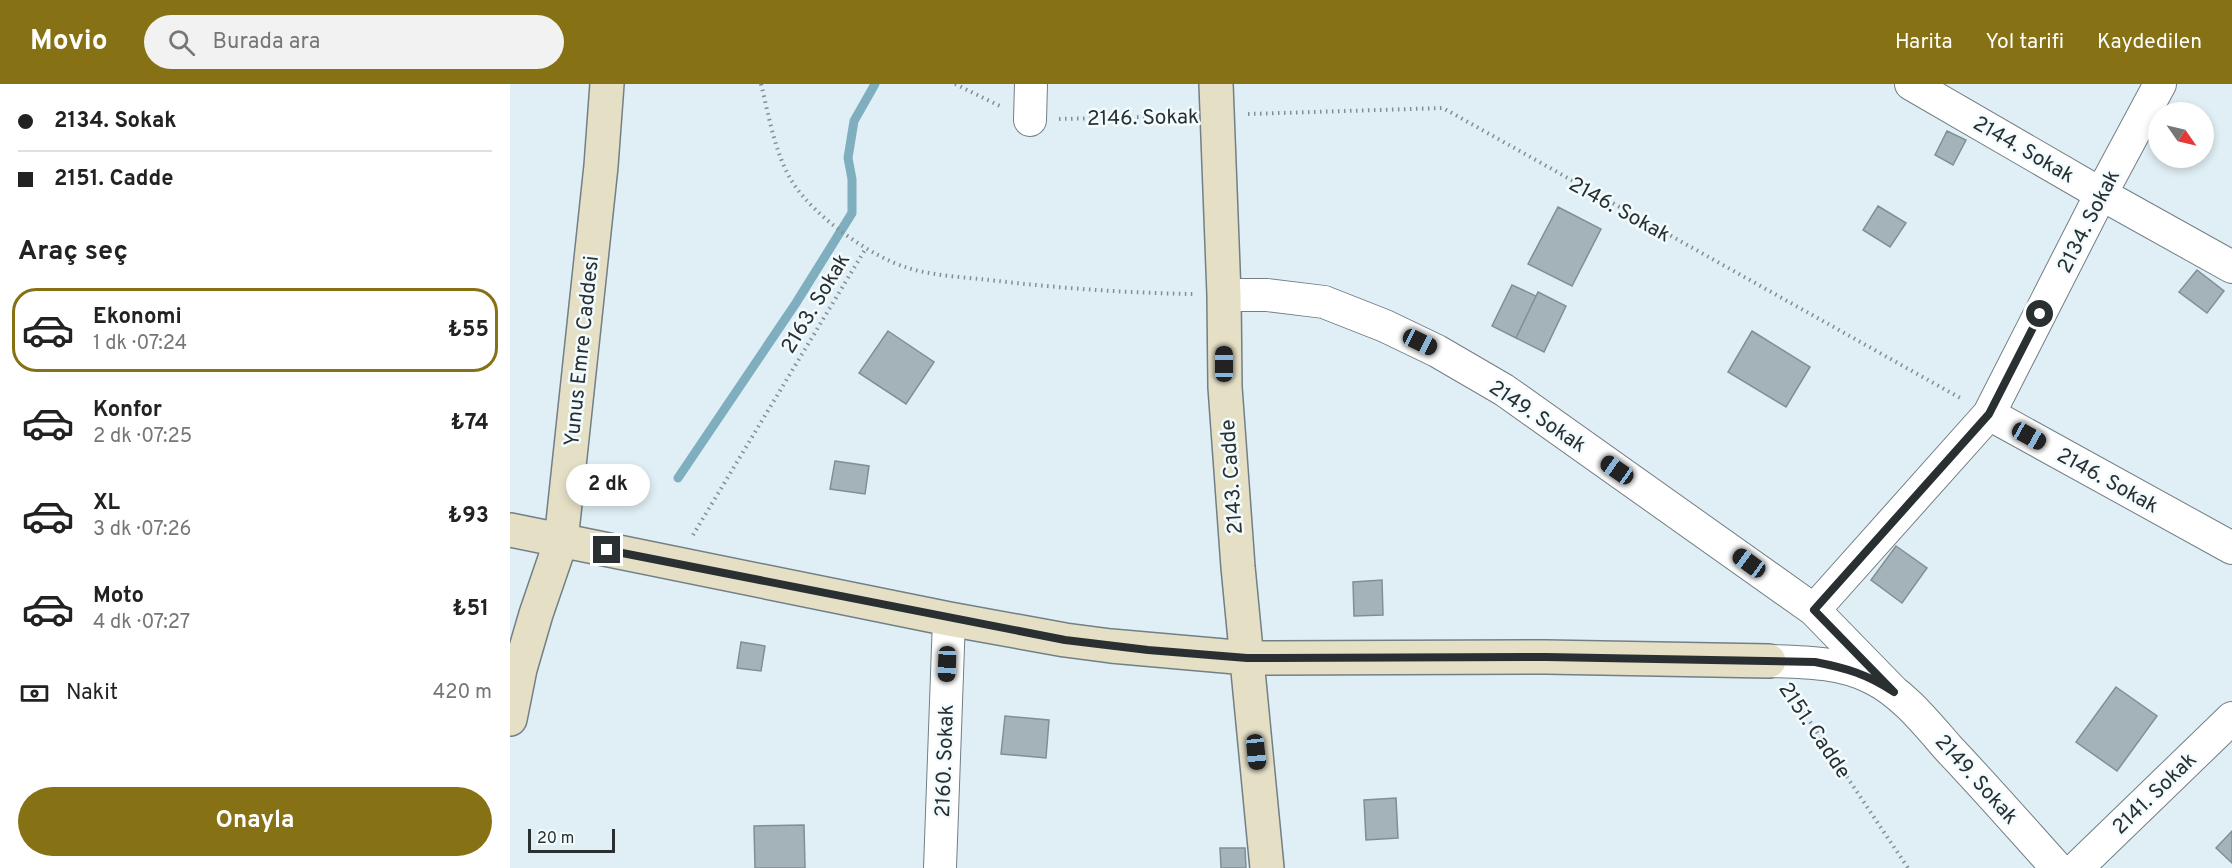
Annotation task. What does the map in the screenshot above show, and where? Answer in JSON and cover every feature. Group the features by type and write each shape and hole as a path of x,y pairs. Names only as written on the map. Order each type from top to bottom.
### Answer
{"street":[{"name":"Yunus Emre Caddesi","path":"510,719 520,669 561,541 601,166 607,84"},
{"path":"1030,120 1031,84"},
{"name":"2144. Sokak","path":"1911,84 2232,267"},
{"name":"2134. Sokak","path":"1814,610 1989,414 2160,84"},
{"name":"2143. Cadde","path":"1216,100 1224,295 1224,387 1238,567 1267,868"},
{"name":"2149. Sokak","path":"1224,295 1267,295 1324,302 1385,326 1437,351 1504,390 1814,610 1928,725 2057,868"},
{"name":"2146. Sokak","path":"1989,414 2232,548"},
{"name":"2151. Cadde","path":"514,534 561,541 1065,640 1247,658 1546,657 1769,661"},
{"name":"2160. Sokak","path":"940,868 949,619"},
{"name":"2149. Sokak","path":"1769,661 1815,662 1849,668 1873,678 1894,692"},
{"name":"2141. Sokak","path":"2076,868 2232,718"}],"path":[{"path":"760,84 782,161 793,183 811,205 841,231 866,248"},
{"name":"2146. Sokak","path":"955,84 1030,120 1216,100 1443,108 1989,414"},
{"name":"2163. Sokak","path":"676,564 866,248 886,260 909,268 935,273 1121,293 1224,295"},
{"name":"2151. Cadde","path":"1769,661 1908,868"}],"building":[{"path":"1947,131 1966,140 1953,165 1935,155"},
{"path":"1878,206 1906,223 1890,247 1863,230"},
{"path":"1558,207 1601,229 1572,286 1528,264"},
{"path":"2197,270 2224,291 2207,313 2179,292"},
{"path":"1512,285 1536,296 1516,338 1492,326"},
{"path":"1538,292 1566,306 1544,352 1516,338"},
{"path":"888,331 934,362 906,404 859,373"},
{"path":"1752,331 1810,367 1786,407 1728,372"},
{"path":"835,461 869,466 865,494 830,489"},
{"path":"1896,546 1927,568 1902,603 1871,580"},
{"path":"1382,580 1383,615 1354,616 1353,582"},
{"path":"741,642 765,646 761,671 737,668"},
{"path":"2116,687 2157,716 2117,771 2076,742"},
{"path":"1005,716 1049,720 1046,758 1001,754"},
{"path":"1396,798 1398,838 1366,840 1364,800"},
{"path":"804,825 805,868 755,868 754,826"},
{"path":"2232,831 2232,863 2216,848"},
{"path":"1220,848 1245,848 1246,868 1221,868"}],"waterway":[{"path":"678,478 796,303 852,213 852,179 848,158 854,121 875,84"}],"route":[{"path":"607,550 949,619 1111,646 1247,658 1546,657 1815,662 1849,668 1873,678 1894,692 1814,610 1989,414 2040,314"}]}
